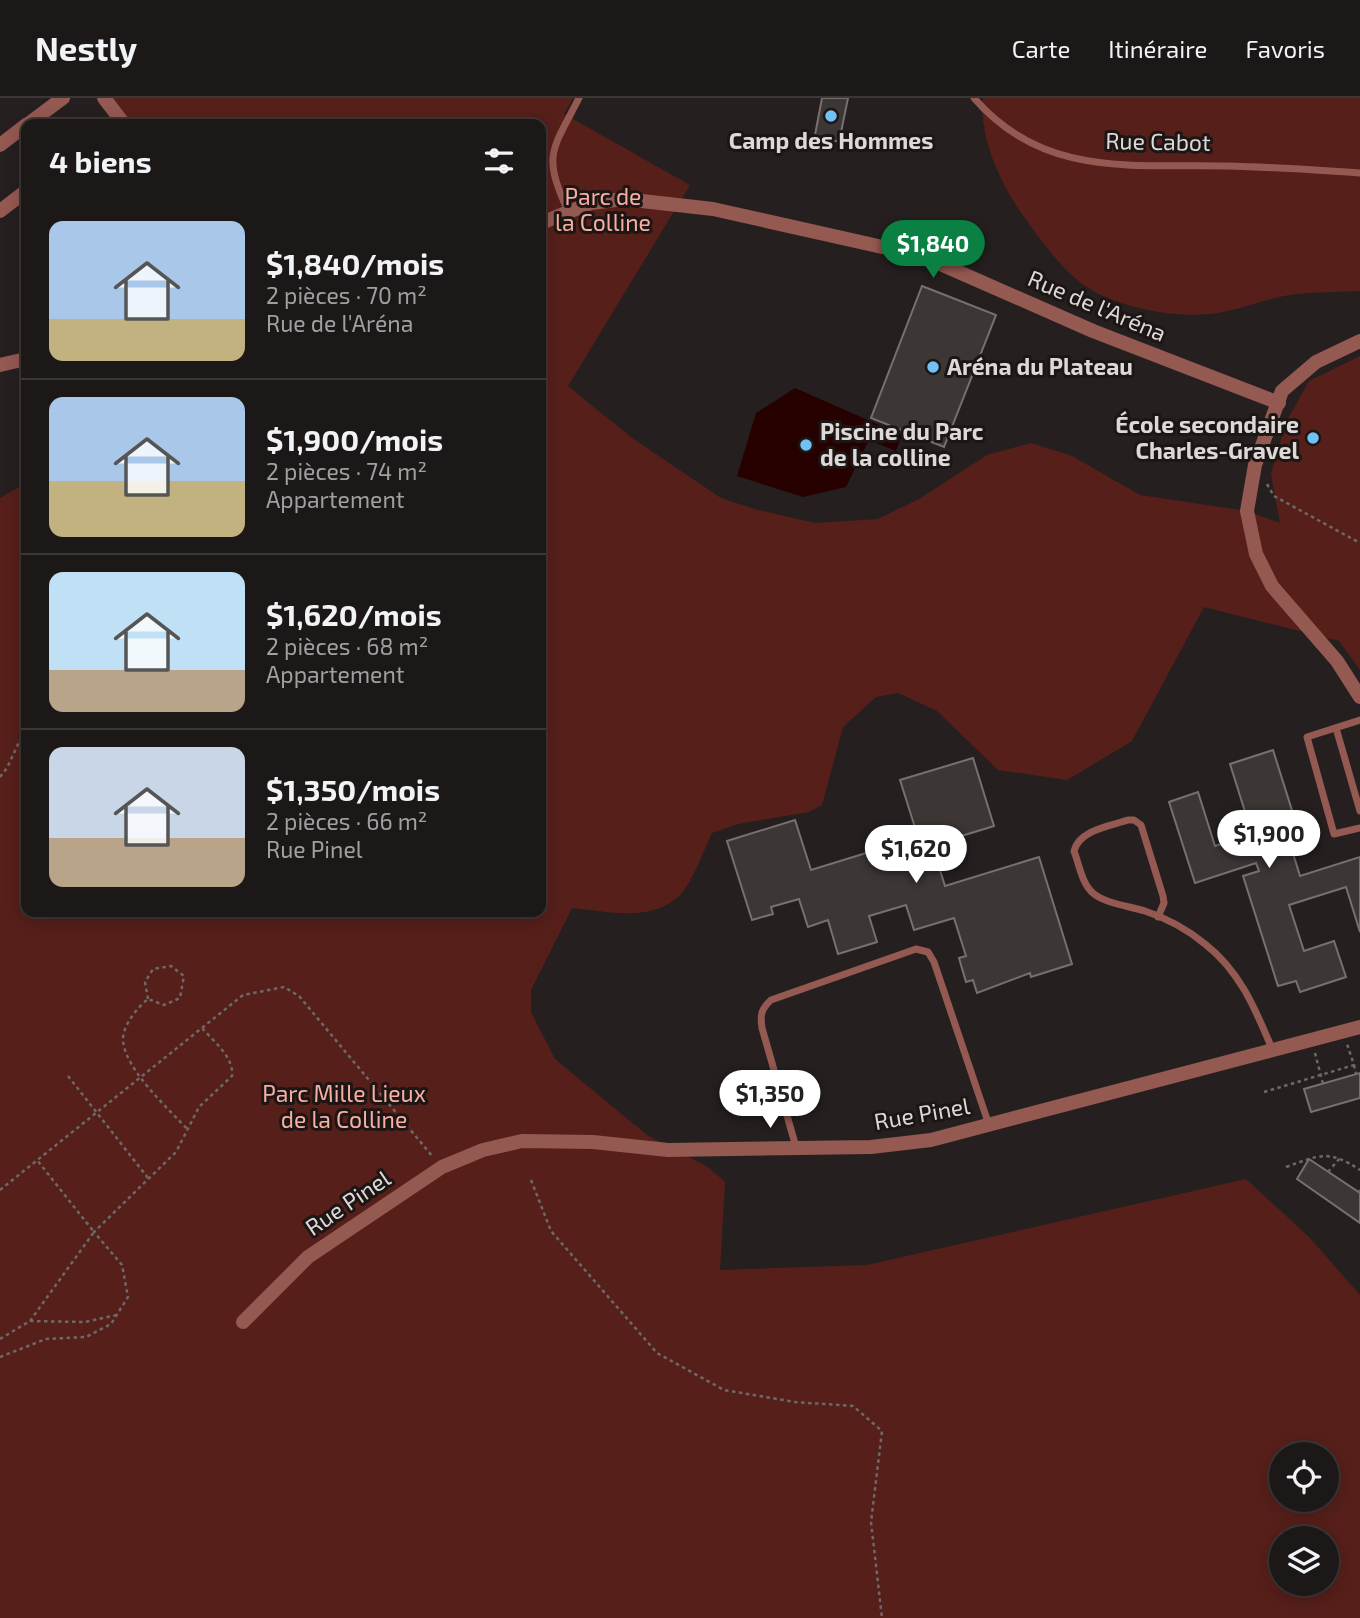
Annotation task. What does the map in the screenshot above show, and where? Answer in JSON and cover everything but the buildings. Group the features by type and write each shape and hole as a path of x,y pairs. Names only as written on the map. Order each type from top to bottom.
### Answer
{"street":[{"path":"35,119 63,98"},
{"path":"104,98 117,119"},
{"path":"0,145 21,129"},
{"path":"0,211 21,195"},
{"name":"Rue de l'Aréna","path":"568,211 591,203 624,199 713,209 896,250 936,262 1093,331 1279,403"},
{"path":"546,221 568,211"},
{"path":"1360,341 1307,368 1282,391 1255,465 1247,511 1252,540 1266,575 1286,603 1337,661 1360,697"},
{"path":"0,365 21,360"},
{"name":"Rue Pinel","path":"243,1322 307,1257 442,1167 484,1150 522,1141 593,1142 668,1150 887,1145 931,1140 1360,1027"}],"lane":[{"path":"568,211 552,178 552,151 579,98"},
{"name":"Rue Cabot","path":"974,98 995,120 1032,143 1091,163 1270,167 1360,173"},
{"path":"1360,720 1307,737 1334,834 1360,828"},
{"path":"1336,728 1360,811"},
{"path":"1158,917 1164,903 1163,896 1141,825 1134,820 1128,820 1086,835 1079,841 1074,851 1086,885 1093,893 1185,929 1207,945 1237,976 1251,999 1273,1052"},
{"path":"796,1147 762,1028 760,1015 764,1006 771,1000 916,949 928,952 934,962 989,1125"}],"path":[{"path":"1255,465 1274,496 1360,543"},
{"path":"0,777 21,738"},
{"path":"148,999 155,1004 172,1003 180,998 184,976 171,966 153,969 145,982 148,999 130,1021 123,1040 129,1060 141,1077 188,1130"},
{"path":"0,1190 243,995 284,987 299,996 442,1167"},
{"path":"0,1339 30,1321 93,1232 176,1152 199,1107 232,1076 233,1067 228,1057 202,1028"},
{"path":"1348,1044 1356,1074"},
{"path":"1315,1053 1323,1084"},
{"path":"1264,1092 1354,1065"},
{"path":"68,1076 148,1178"},
{"path":"1286,1167 1323,1156 1340,1157 1360,1170"},
{"path":"1328,1172 1340,1157"},
{"path":"0,1357 46,1339 86,1337 111,1324 128,1297 122,1265 37,1160"},
{"path":"531,1180 551,1231 657,1353 724,1390 795,1402 853,1406 882,1431 871,1521 882,1618"},
{"path":"30,1321 85,1322 117,1315"}],"green space":[{"path":"103,98 573,98 564,114 690,185 568,386 632,438 721,498 754,509 815,523 878,519 919,499 987,455 1031,443 1072,456 1140,495 1247,511 1280,523 1271,474 1286,422 1309,381 1360,356 1360,670 1339,641 1204,607 1132,741 1067,780 998,770 937,711 898,693 876,697 843,727 822,805 809,812 738,824 712,833 682,893 657,909 616,913 572,908 531,990 531,1012 555,1059 647,1135 708,1167 725,1182 720,1270 867,1265 1246,1179 1309,1237 1360,1295 1360,1618 0,1618 0,498 21,486 21,917 546,917 546,119 119,119"},
{"path":"983,98 1360,98 1360,291 1296,294 1223,312 1191,315 1139,308 1093,291 1073,276 1055,257 1038,237 1007,190 988,145 984,129"}],"shaded area":[{"name":"Piscine du Parc de la colline","path":"795,388 902,435 896,451 869,440 846,487 803,497 737,476 756,413"}],"place":[{"name":"Camp des Hommes","path":"831,116"},
{"name":"Aréna du Plateau","path":"933,367"},
{"name":"École secondaire Charles-Gravel","path":"1313,438"},
{"name":"Piscine du Parc de la colline","path":"806,445"}],"park label":[{"name":"Parc de la Colline","path":"603,210"},
{"name":"Parc Mille Lieux de la Colline","path":"344,1107"}]}
